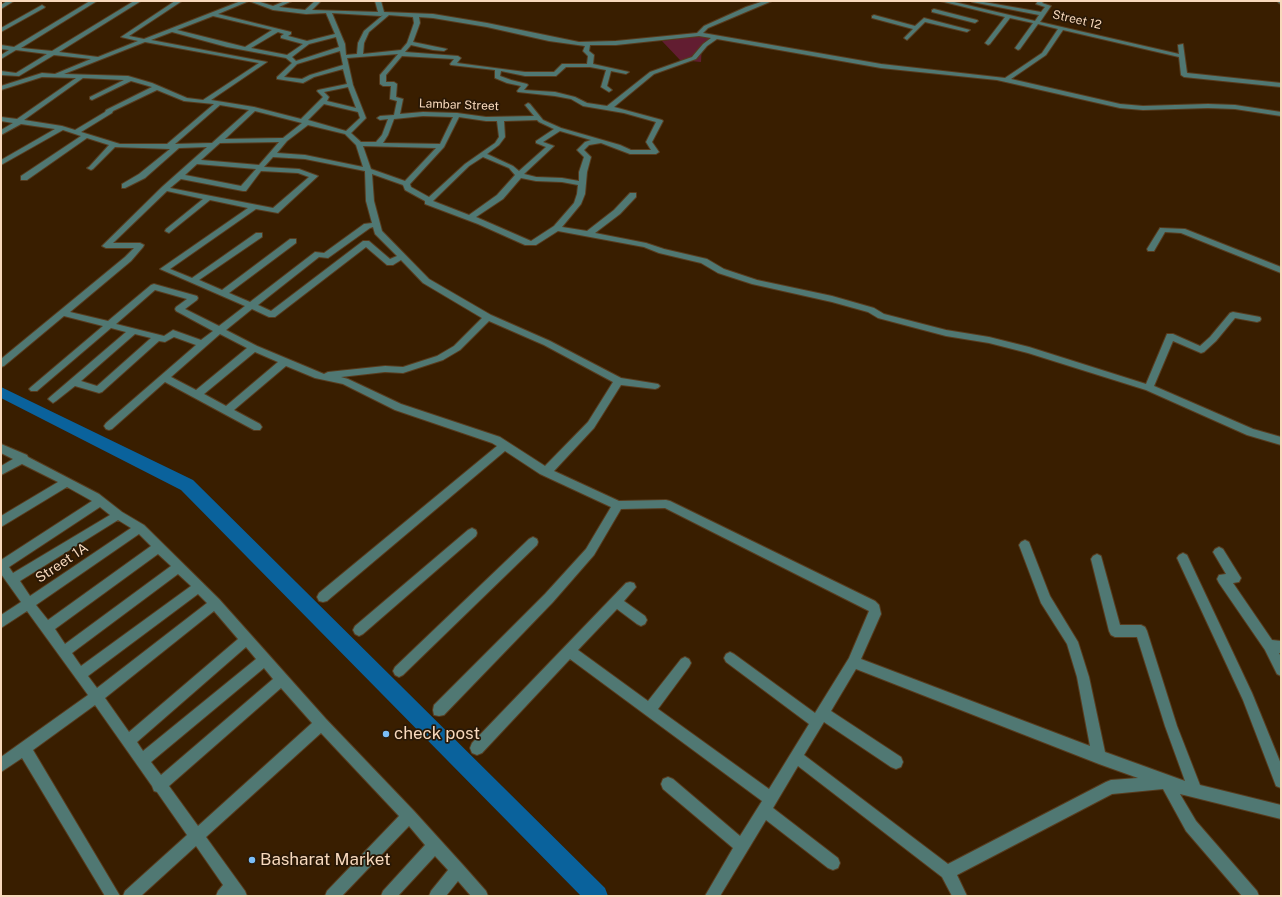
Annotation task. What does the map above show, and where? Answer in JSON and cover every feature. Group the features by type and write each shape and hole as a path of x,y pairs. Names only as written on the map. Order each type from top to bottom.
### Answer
{"street":[{"path":"1,7 11,1"},
{"path":"1,57 94,1"},
{"path":"17,75 138,1"},
{"path":"179,1 124,37 264,62 204,102"},
{"path":"52,76 246,1"},
{"path":"252,1 274,8 306,12 328,11 433,16 550,39 588,44 597,50"},
{"path":"274,8 289,1"},
{"path":"306,12 318,1"},
{"path":"378,1 381,8 381,14"},
{"path":"700,34 706,27 748,8 769,1"},
{"name":"Street 12","path":"943,1 1182,56"},
{"path":"973,1 1043,14"},
{"path":"1018,48 1048,6 1039,4 1041,1"},
{"path":"1,30 42,7"},
{"path":"962,37 984,10"},
{"path":"328,11 342,44 350,84 363,118 347,133"},
{"path":"934,11 975,21"},
{"path":"213,14 289,33 283,37 307,43"},
{"path":"360,55 361,43 367,31 388,14"},
{"path":"378,144 394,115 400,99 393,99 394,84 383,84 383,75 410,43 417,23 416,16"},
{"path":"988,43 1009,16"},
{"path":"874,17 916,28"},
{"path":"907,38 922,21 926,20 967,30"},
{"path":"1006,80 1044,54 1062,28"},
{"path":"172,30 246,49 288,57 295,63"},
{"path":"246,49 277,30"},
{"path":"588,44 586,51 700,34 880,66 970,74 1006,80 1120,106 1142,108 1208,106 1235,107 1281,114"},
{"path":"288,57 307,43 338,35"},
{"path":"608,108 652,73 694,58 705,45 716,37"},
{"path":"410,43 444,49"},
{"path":"1181,45 1184,75 1281,85"},
{"path":"1,47 98,59"},
{"path":"342,48 295,63 279,78 303,81 312,76 346,66"},
{"path":"590,65 597,50"},
{"path":"344,57 402,53 458,58 453,64 498,69 525,74 556,74 564,65 590,65 626,72"},
{"path":"498,69 497,76 509,82 525,85 520,91 555,94 573,98 585,105 625,111 660,121 649,142 656,152 630,152 618,146 559,129 537,118 528,105"},
{"path":"609,69 604,87 609,90"},
{"path":"1,73 31,78"},
{"path":"1,88 42,75 130,79 158,87 186,100 254,109 306,121 347,133 358,144 368,170 370,201 378,232 426,281 488,317 547,343 619,381 655,386"},
{"path":"1,133 80,77"},
{"path":"92,98 130,79"},
{"path":"179,176 243,189 285,140 306,121 323,102 326,97 320,91 350,84"},
{"path":"76,132 110,112 108,111 158,87"},
{"path":"323,102 360,111"},
{"path":"125,186 142,176 218,104"},
{"path":"1,364 128,259 140,245 106,246 179,176 254,109"},
{"name":"Lambar Street","path":"380,118 394,115 457,115 486,119 537,118"},
{"path":"406,184 442,146 457,115"},
{"path":"428,200 468,165 497,144 502,137 500,118"},
{"path":"1,119 62,128 119,146 172,147 216,143 285,140"},
{"path":"1,164 62,128"},
{"path":"470,218 500,197 519,175 551,146 538,142 559,129"},
{"path":"24,178 87,135"},
{"path":"272,155 305,157 368,170 406,184 408,188 428,200 428,202 528,243 533,243 557,228 577,204 581,194 588,157 580,150 587,143 601,141"},
{"path":"91,168 114,144"},
{"path":"358,144 442,146"},
{"path":"482,154 511,167 519,175 536,179 562,180 582,184"},
{"path":"165,189 275,211 314,176 299,171 195,162"},
{"path":"590,234 617,212 633,195"},
{"path":"169,231 208,198"},
{"path":"254,207 164,269 272,315 366,243 390,263 402,256"},
{"path":"109,426 202,344 318,254 325,256 367,226 376,224"},
{"path":"557,228 646,245 662,251 704,261 721,271 755,282 832,299 871,310 881,316 946,333 989,340 1029,350 1149,388 1250,432 1281,441"},
{"path":"1151,249 1163,230 1182,231 1281,270"},
{"path":"193,281 259,235"},
{"path":"223,293 293,241"},
{"path":"34,389 154,287 194,298 179,309 254,348 318,376 345,381 398,407 496,440 546,472 618,505 666,504 871,605 875,609 875,614 853,662 712,896"},
{"path":"63,313 166,339 173,334 202,344"},
{"path":"1149,388 1170,336 1201,350 1213,339 1233,315 1257,319"},
{"path":"318,376 385,369 403,370 440,358 457,348 488,317"},
{"path":"53,399 134,330"},
{"path":"74,382 99,390 158,337"},
{"path":"197,394 254,348"},
{"path":"226,411 285,361"},
{"path":"164,378 197,394 256,427"},
{"path":"546,472 591,425 619,381"},
{"path":"323,597 504,446"},
{"path":"1,448 23,458 101,501 118,515 140,528 215,603 321,724 409,816 481,896"},
{"path":"1,471 23,458"},
{"path":"1,522 67,482"},
{"path":"101,501 1,565 196,837 232,893"},
{"path":"439,710 549,598 590,552 618,505"},
{"path":"12,580 118,515"},
{"name":"Street 1A","path":"1,622 140,528"},
{"path":"359,630 472,533"},
{"path":"399,671 533,542"},
{"path":"1025,545 1045,599 1072,642 1083,677 1099,757"},
{"path":"47,628 159,547"},
{"path":"1219,552 1235,578 1223,579 1275,647 1281,670"},
{"path":"1183,558 1248,697 1281,781"},
{"path":"1097,559 1114,631 1141,631 1171,726 1195,791"},
{"path":"64,652 179,567"},
{"path":"80,674 198,587"},
{"path":"477,748 630,587"},
{"path":"616,602 641,620"},
{"path":"1,765 96,697 215,603"},
{"path":"128,741 247,639"},
{"path":"569,651 649,710 767,805 833,863"},
{"path":"730,658 820,717 896,762"},
{"path":"142,761 265,660"},
{"path":"853,662 1166,782 1195,791 1281,812"},
{"path":"649,710 686,663"},
{"path":"159,786 282,679"},
{"path":"130,896 321,724"},
{"path":"24,748 113,896"},
{"path":"796,757 947,872 960,896"},
{"path":"947,872 1111,787 1166,782"},
{"path":"1166,782 1191,826 1252,896"},
{"path":"668,784 742,847"},
{"path":"332,896 409,816"},
{"path":"388,896 435,845"},
{"path":"436,896 458,870"}],"shaded area":[{"path":"698,36 718,39 702,44 701,62 680,60 662,41"}],"waterway":[{"path":"1,392 187,485 597,896"}],"place":[{"name":"check post","path":"386,734"},
{"name":"Basharat Market","path":"252,860"}]}
